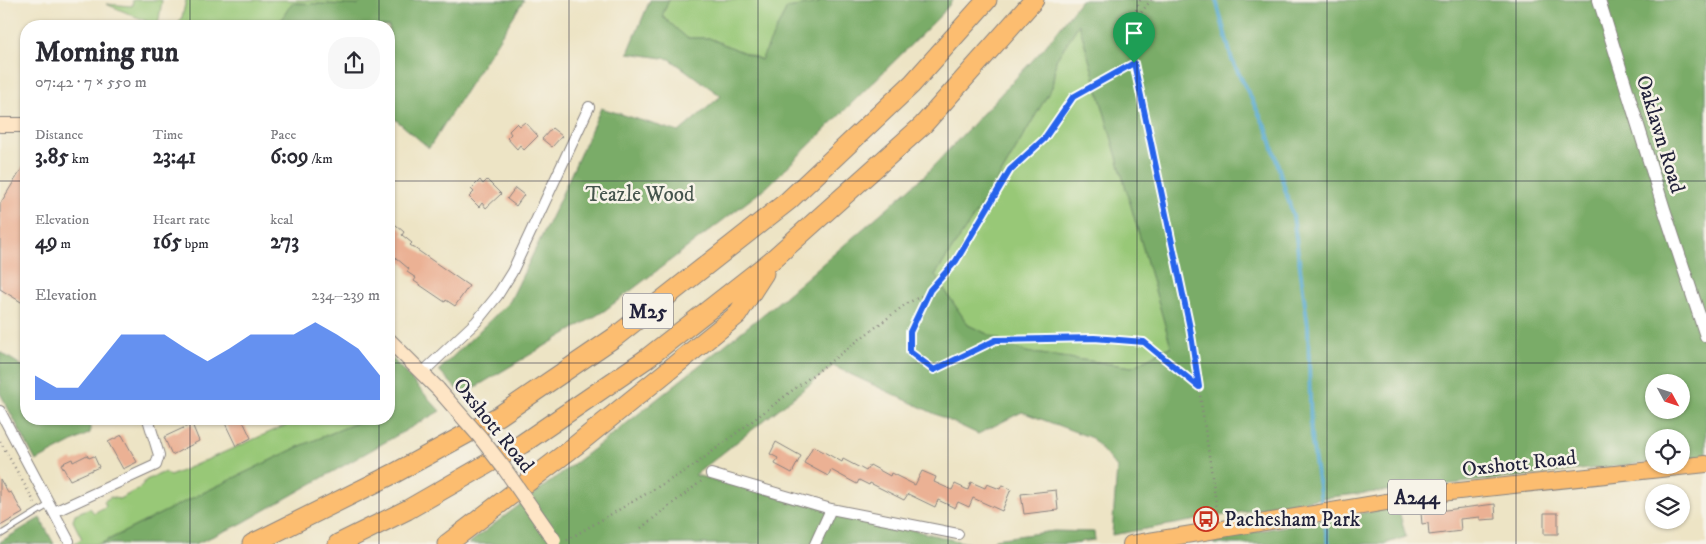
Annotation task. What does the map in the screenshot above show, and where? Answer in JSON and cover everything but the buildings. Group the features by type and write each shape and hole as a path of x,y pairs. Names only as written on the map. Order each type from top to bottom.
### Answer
{"highway":[{"name":"M25","path":"252,544 395,474 499,416 615,338 788,201 912,84 987,0"},
{"name":"M25","path":"338,544 407,510 522,444 646,359 771,261 922,125 1034,0"},
{"name":"M25","path":"447,544 575,446 737,315 771,261"}],"main road":[{"path":"0,125 20,125"},
{"name":"Oxshott Road","path":"395,346 423,372 492,452 557,542"},
{"name":"Oxshott Road","path":"1131,544 1441,493 1706,464"}],"street":[{"name":"Oaklawn Road","path":"1599,0 1706,336"},
{"path":"423,372 476,322 497,296 512,272 589,107"},
{"path":"0,411 69,541"},
{"path":"52,508 156,465 159,455 150,425"},
{"path":"711,474 831,508 958,534"},
{"path":"815,544 831,508"}],"lane":[{"path":"0,534 39,510 52,508"}],"path":[{"path":"1140,0 1129,28 1134,63 1190,328 1220,528"},
{"path":"1129,28 1151,0"},
{"path":"1134,63 1073,97 1044,139 1010,170 956,261 930,290 910,332 910,352 934,370 996,340 1094,338 1144,342 1199,387"},
{"path":"557,542 692,467 906,304 930,290"},
{"path":"0,441 39,510"},
{"path":"641,528 711,474"}],"green space":[{"path":"133,0 162,0 159,20 144,20 106,4 132,6"},
{"path":"186,0 363,0 358,5 292,3 281,20 180,20"},
{"path":"363,0 524,0 429,148 395,119 395,20 281,20 292,3 358,5"},
{"name":"Teazle Wood","path":"650,0 669,0 662,16 687,38 709,38 761,60 787,8 819,3 819,0 953,0 941,15 768,186 604,311 462,395 439,370 510,301 557,205 601,108 679,132 721,96 670,59 628,53"},
{"path":"669,0 819,0 819,3 787,8 762,60 709,38 687,38 662,16"},
{"path":"1081,0 1706,0 1706,456 1690,458 1690,429 1645,429 1645,463 1321,498 1112,535 1117,468 1092,438 1022,412 978,434 833,366 695,475 972,544 468,544 617,431 776,304 924,176 1045,47","holes":["1079,24 1171,346 1132,367 1026,352 968,325 935,275 996,183 1052,87 1056,60"]},
{"path":"1079,24 1171,346 1133,367 1026,352 968,325 935,275 996,183 1052,87 1056,60"},
{"path":"0,352 20,364 20,425 90,425 90,433 36,461 0,393"},
{"path":"395,362 440,411 239,525 195,544 100,544 178,505 298,447 351,425 395,425"},
{"path":"286,425 351,425 298,447 100,544 72,544 82,539 73,521 75,514 90,508 94,513 106,506 104,501 111,497 119,499 139,489 146,480 165,472 170,476"},
{"path":"1398,507 1406,537 1384,544 1215,544 1211,539"},
{"path":"40,518 54,544 0,544 0,542"},
{"path":"1054,531 1094,532 1095,540 1065,544 992,544 995,539"}],"waterway":[{"path":"1216,0 1232,60 1268,132 1293,216 1308,326 1311,436 1321,500"},
{"path":"1324,522 1329,544"}],"place":[{"name":"Pachesham Park","path":"1206,519"}],"route":[{"path":"1134,63 1190,328 1199,387 1144,342 1094,338 996,340 934,370 910,352 910,332 930,290 956,261 1010,170 1044,139 1073,97 1134,63"}]}
